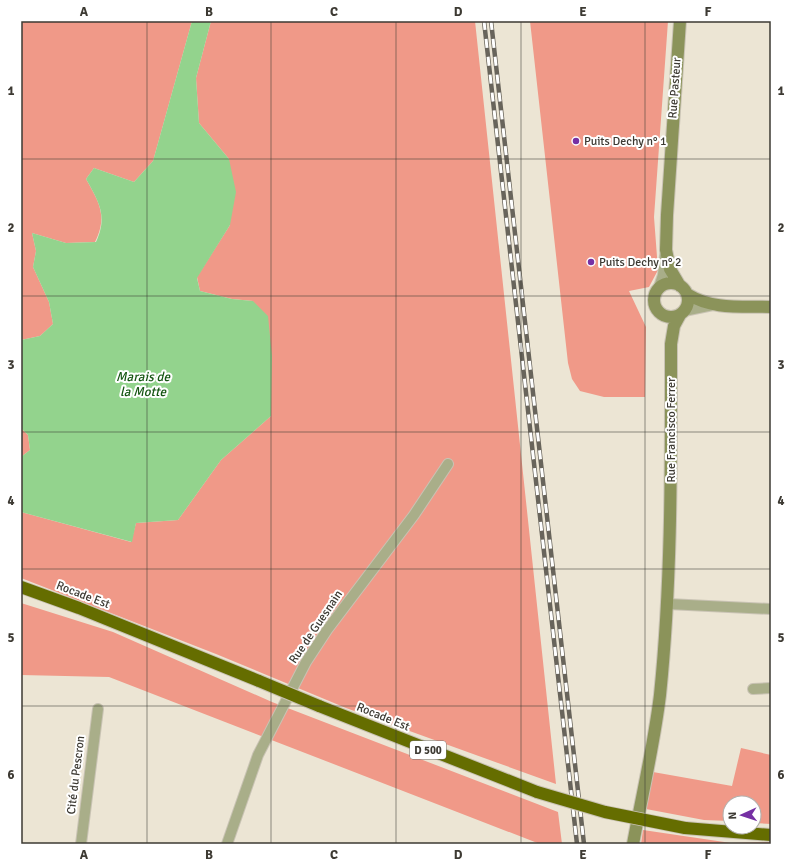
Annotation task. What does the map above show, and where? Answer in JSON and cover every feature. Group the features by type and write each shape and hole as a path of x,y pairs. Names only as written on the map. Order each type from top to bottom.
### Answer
{"highway":[{"name":"D 500","path":"21,587 42,595"},
{"name":"D 500","path":"21,592 42,595"},
{"name":"Rocade Est","path":"42,595 79,608 319,706 537,792 605,812 685,828 771,835"}],"street":[{"name":"Rue Pasteur","path":"658,290 664,271 666,250 666,215 680,21"},
{"name":"Rue Pasteur","path":"666,250 670,269 684,290"},
{"path":"713,306 701,302 684,290 668,283 658,290 654,303 657,310 663,315 673,317 682,313 713,306 771,307"},
{"path":"682,313 688,304 684,290"},
{"name":"Rue Francisco Ferrer","path":"634,844 658,707 668,604 672,516 671,344 674,326 682,313"},
{"name":"Rue Francisco Ferrer","path":"663,315 671,344"},
{"name":"Rue de Guesnain","path":"227,844 258,755 306,662 320,639 414,515 448,464"},
{"path":"668,604 771,609"},
{"path":"754,690 771,688"},
{"name":"Cité du Pescron","path":"81,844 98,709"}],"shaded area":[{"path":"21,21 192,21 153,161 134,182 94,168 86,179 95,195 100,209 101,224 95,242 66,243 32,233 36,251 33,267 49,302 53,324 40,336 21,340"},
{"path":"211,21 475,21 556,784 346,708 216,654 21,578 21,512 131,542 136,523 178,520 221,460 271,416 253,301 232,299 200,291 197,277 230,225 229,159 199,123 196,78"},
{"path":"530,21 668,21 654,217 658,270 649,287 629,291 646,327 645,397 604,397 580,391 572,379 568,363"},
{"path":"21,428 28,435 30,450 21,457"},
{"path":"21,603 113,632 272,702 558,812 562,844 540,844 109,677 21,675"},
{"path":"741,748 771,755 771,824 762,823 762,795 722,795 722,821 704,820 646,809 653,772 732,786"},
{"path":"643,830 731,843 771,842 771,844 641,844"}],"water":[{"name":"Marais de la Motte","path":"192,21 211,21 196,78 199,123 229,159 236,192 230,225 197,278 200,291 232,299 253,301 268,316 272,356 271,416 221,460 178,520 136,523 132,542 21,512 21,457 30,450 28,435 21,428 21,340 40,336 53,324 49,302 33,267 36,251 32,233 66,243 96,242 100,233 102,217 98,202 86,179 94,168 134,182 153,161"}],"railway":[{"path":"484,21 577,844"},
{"path":"491,21 584,844"}],"place":[{"name":"Puits Dechy n° 1","path":"576,141"},
{"name":"Puits Dechy n° 2","path":"591,262"}]}
